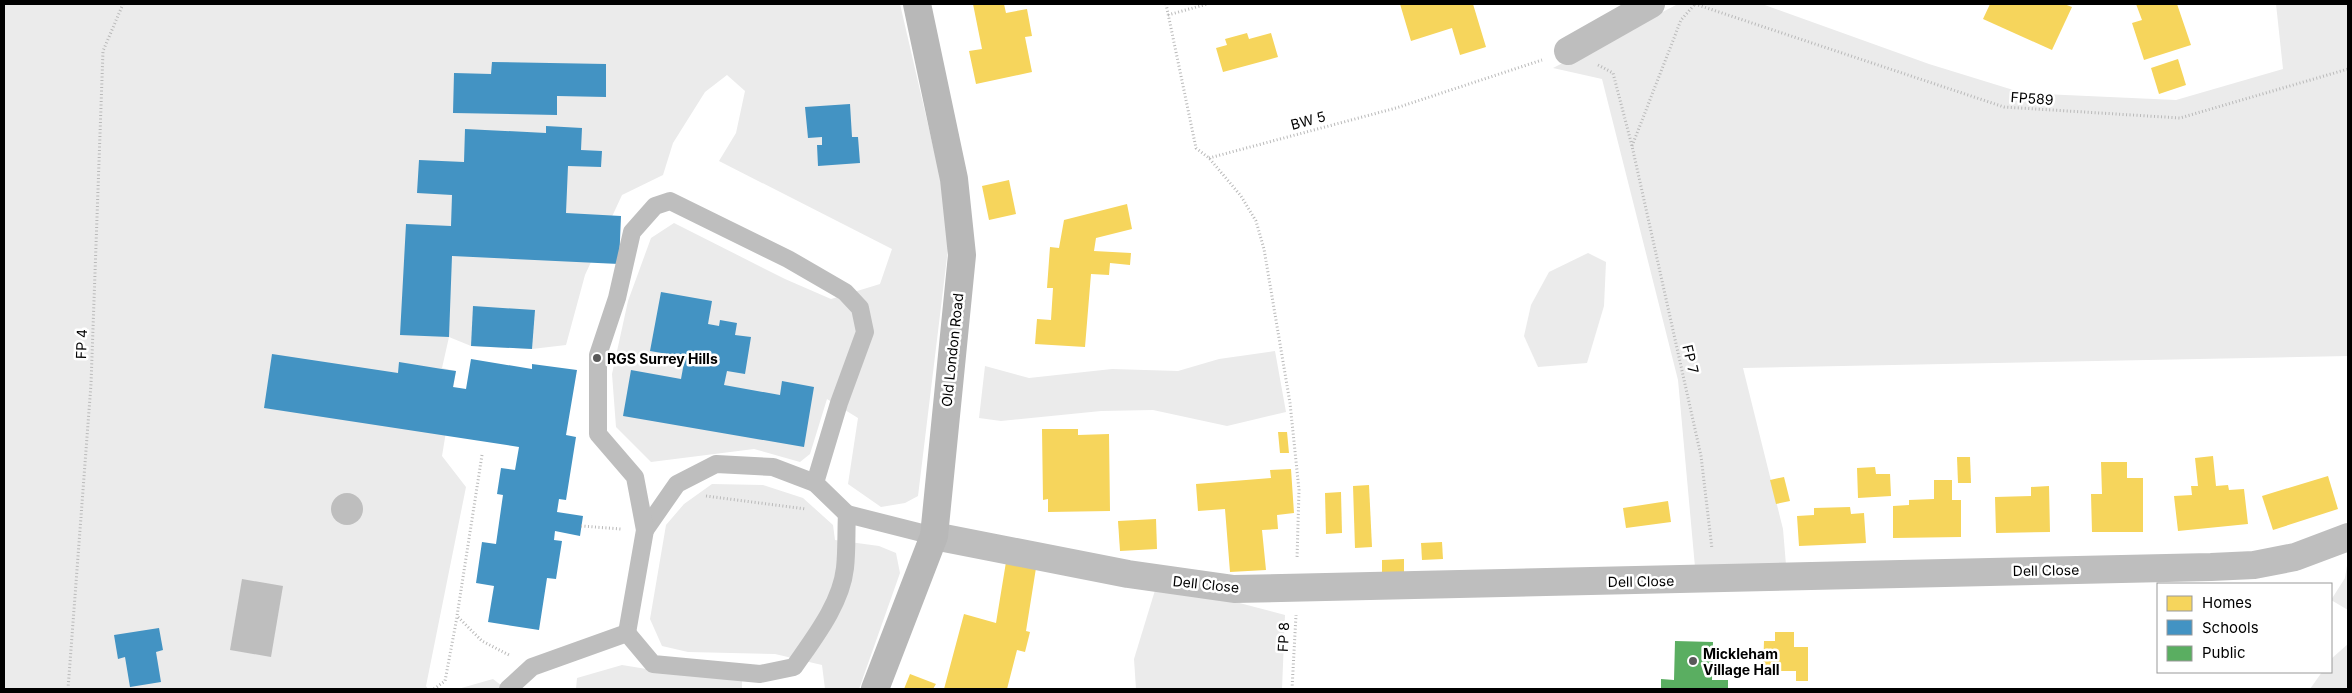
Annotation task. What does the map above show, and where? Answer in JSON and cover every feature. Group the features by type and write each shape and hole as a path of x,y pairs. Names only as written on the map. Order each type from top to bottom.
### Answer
{"main road":[{"name":"Old London Road","path":"875,689 934,536 962,255 954,179 917,4"}],"street":[{"path":"1568,51 1651,4"},
{"name":"Dell Close","path":"934,536 1128,574 1234,589 2254,565 2295,557 2348,537"}],"lane":[{"path":"627,634 645,530 635,477 598,434 598,355 617,298 632,232 655,206 670,201 780,255 845,292 860,308 865,332 839,403 814,483"},
{"path":"645,530 677,484 716,464 773,467 814,483 847,514 934,536"},
{"path":"627,634 653,664 760,674 794,667 821,627 839,589 845,569 847,514"},
{"path":"508,689 532,667 627,634"}],"path":[{"name":"FP 4","path":"68,689 91,384 103,51 123,4"},
{"path":"1166,4 1196,148 1209,158"},
{"path":"1168,15 1207,4"},
{"path":"1632,146 1681,20 1695,4"},
{"name":"FP589","path":"1695,4 2004,107 2180,118 2348,69"},
{"name":"FP 7","path":"1568,51 1613,72 1632,146 1701,456 1716,579"},
{"name":"BW 5","path":"1209,158 1396,108 1568,51"},
{"name":"FP 8","path":"1209,158 1241,196 1256,221 1264,249 1290,404 1300,490 1292,689"},
{"path":"434,689 445,681 482,455"},
{"path":"672,491 847,514"},
{"path":"582,526 645,530"},
{"path":"457,616 482,641 532,667"}],"shaded area":[{"name":"RGS Surrey Hills","path":"4,4 900,4 942,185 948,249 918,496 905,503 881,507 848,484 858,418 827,399 810,454 800,462 754,449 651,462 616,427 612,374 628,301 651,238 674,223 785,279 831,299 880,284 892,249 719,161 736,133 745,91 727,75 705,92 673,143 663,175 622,195 585,275 566,345 532,349 471,346 449,337 442,368 456,371 442,456 466,487 426,686 428,689 4,689"},
{"path":"1678,4 1762,4 1929,64 2023,93 2176,100 2283,69 2276,4 2348,4 2348,356 1743,368 1783,529 1786,565 1695,567 1678,380 1602,79 1553,68"},
{"path":"1588,253 1606,262 1604,306 1587,363 1538,367 1524,336 1531,305 1549,272"},
{"path":"1275,351 1286,412 1227,426 1153,410 1101,411 1001,421 979,418 985,366 1029,378 1112,369 1178,371 1219,359"},
{"path":"712,484 763,485 803,498 833,525 835,540 879,546 896,553 900,573 859,689 825,689 822,665 775,654 688,652 662,646 650,619 666,525 684,504"},
{"path":"347,493 353,494 358,498 362,503 362,515 358,520 353,524 347,525 341,524 336,520 332,515 331,509 332,503 336,498 341,494"},
{"path":"2348,559 2348,610 2332,601 2345,578"},
{"path":"242,579 283,586 271,657 230,650"},
{"path":"1156,587 1228,600 1285,615 1282,689 1136,689 1134,659"},
{"path":"2348,644 2348,689 2310,689 2321,673 2332,673 2332,658"},
{"path":"622,665 671,673 742,676 742,689 576,689 577,678"},
{"path":"493,679 506,689 458,689"}],"building: Homes":[{"path":"973,4 1004,4 1006,13 1027,9 1032,36 1025,37 1032,72 976,84 969,51 982,49"},
{"path":"1400,4 1473,4 1486,47 1460,55 1452,28 1411,41"},
{"path":"1990,4 2064,4 2072,7 2052,50 1983,19"},
{"path":"2136,4 2177,4 2191,45 2144,60 2132,23 2142,20"},
{"path":"1247,33 1249,39 1271,33 1278,57 1223,72 1216,48 1227,45 1225,39"},
{"path":"2178,59 2186,85 2159,94 2151,68"},
{"path":"1009,180 1016,214 989,220 982,186"},
{"path":"1127,204 1132,229 1096,238 1094,251 1131,253 1130,265 1110,263 1109,275 1091,274 1085,347 1035,344 1037,319 1051,320 1053,288 1047,288 1050,247 1059,248 1064,220"},
{"path":"1042,429 1078,429 1078,435 1109,434 1110,511 1048,512 1048,499 1043,500"},
{"path":"1278,432 1287,432 1289,453 1280,453"},
{"path":"2213,456 2216,486 2228,485 2229,490 2244,489 2248,524 2178,531 2174,496 2192,495 2191,486 2198,486 2195,458"},
{"path":"1957,457 1970,457 1971,483 1958,483"},
{"path":"2101,462 2127,462 2127,478 2143,478 2143,532 2092,532 2091,494 2102,494"},
{"path":"1875,467 1876,474 1890,474 1891,496 1858,498 1857,468"},
{"path":"1291,469 1294,513 1277,515 1278,529 1262,530 1266,570 1230,572 1225,509 1198,511 1196,484 1271,478 1270,470"},
{"path":"2328,476 2338,509 2273,530 2262,496"},
{"path":"1784,477 1790,501 1776,504 1770,480"},
{"path":"1934,480 1952,480 1952,500 1961,500 1961,537 1893,538 1893,506 1909,505 1909,500 1934,499"},
{"path":"1369,485 1372,547 1355,548 1353,486"},
{"path":"2049,486 2050,532 1996,533 1995,497 2031,496 2031,487"},
{"path":"1341,492 1342,533 1326,534 1325,493"},
{"path":"1668,501 1671,522 1626,528 1623,508"},
{"path":"1850,507 1851,514 1864,513 1866,543 1799,546 1797,516 1814,515 1814,508"},
{"path":"1156,519 1157,549 1120,551 1118,521"},
{"path":"1442,542 1443,559 1422,560 1421,543"},
{"path":"1404,559 1404,573 1382,573 1382,560"},
{"path":"1006,562 1036,568 1026,631 1030,632 1025,652 1017,650 1007,689 944,689 964,614 996,623"},
{"path":"1775,632 1794,632 1794,647 1808,647 1808,681 1796,681 1796,671 1763,671 1764,641 1775,641"},
{"path":"910,674 936,684 933,689 904,689"}],"building: Schools":[{"path":"492,62 606,64 606,97 557,96 557,115 453,113 454,73 491,74"},
{"path":"850,104 852,137 858,137 860,163 818,166 817,145 822,145 822,137 808,138 805,107"},
{"path":"546,126 582,128 581,150 602,151 601,167 568,166 566,213 621,216 619,264 452,256 449,337 400,335 406,224 451,226 452,195 417,193 419,160 464,162 465,129 546,133"},
{"path":"661,292 712,301 708,324 719,326 720,320 737,323 735,335 751,337 745,374 727,371 724,385 780,395 782,381 814,387 804,447 623,416 631,370 681,379 685,357 650,351"},
{"path":"473,306 535,310 532,349 471,346"},
{"path":"272,354 398,373 399,362 456,371 453,387 466,389 471,359 532,369 532,364 577,370 566,435 576,437 566,500 559,499 557,512 583,516 580,536 555,531 554,540 562,541 556,579 547,578 539,630 488,622 494,586 476,583 482,542 496,544 503,495 497,494 501,468 515,470 519,447 264,408"},
{"path":"159,628 163,650 156,652 161,682 130,687 125,657 118,659 114,635"}],"building: Public":[{"name":"Mickleham Village Hall","path":"1675,641 1713,642 1712,680 1728,680 1728,689 1661,689 1661,679 1674,680"}],"place":[{"name":"RGS Surrey Hills","path":"597,358"},
{"name":"Mickleham Village Hall","path":"1693,661"}]}
